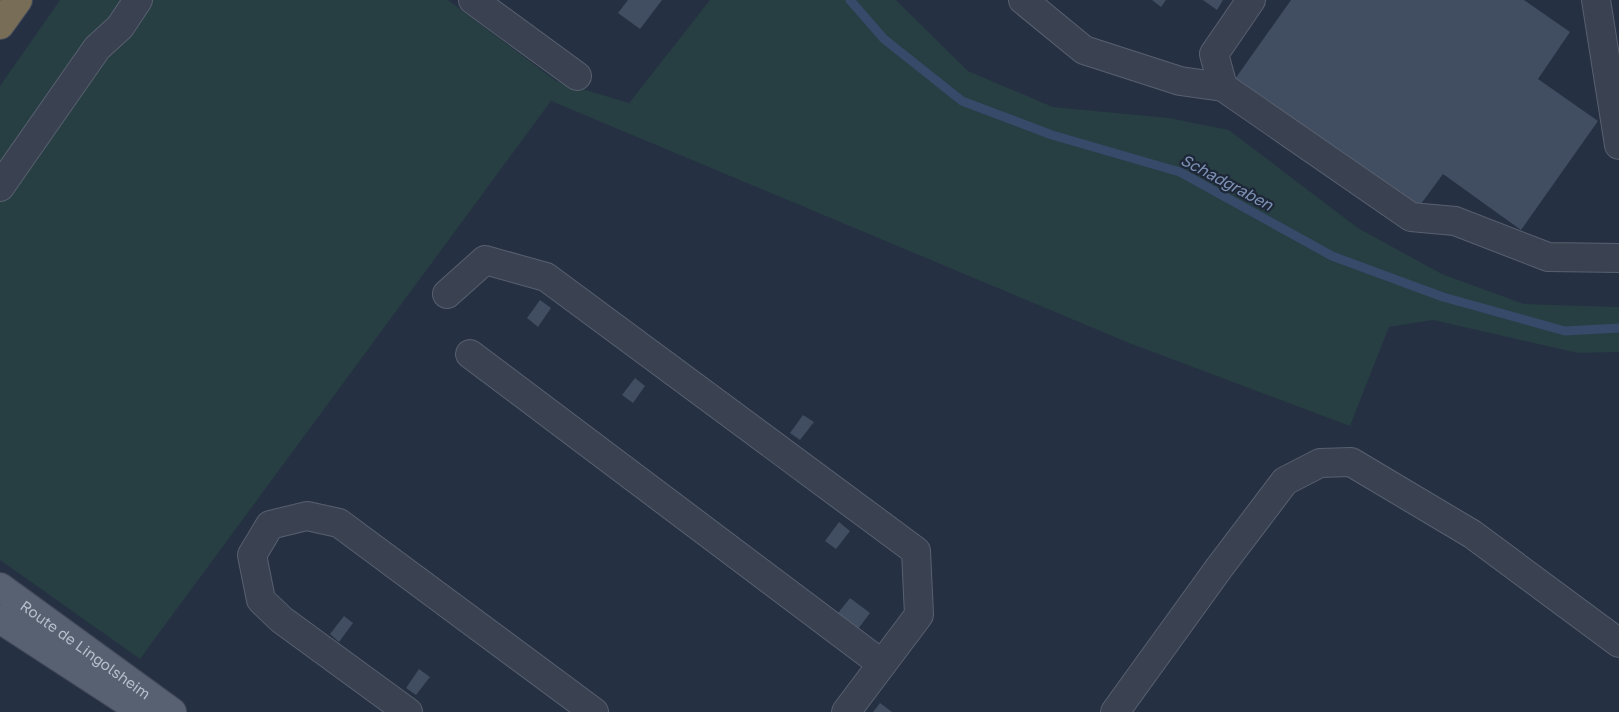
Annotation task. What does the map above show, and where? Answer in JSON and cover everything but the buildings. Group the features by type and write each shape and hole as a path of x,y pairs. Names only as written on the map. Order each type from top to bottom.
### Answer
{"highway":[{"path":"0,25 18,0"}],"main road":[{"name":"Route de Lingolsheim","path":"0,587 172,712"},
{"name":"Route de Lingolsheim","path":"0,619 144,712"}],"lane":[{"path":"0,186 97,48 120,27 138,0"},
{"path":"473,0 577,76"},
{"path":"1023,0 1084,50 1180,81 1223,87 1411,217 1455,221 1548,256 1619,258"},
{"path":"1223,87 1214,54 1251,0"},
{"path":"1596,0 1619,145"},
{"path":"448,294 485,260 546,277 916,551 919,615 846,712"},
{"path":"470,354 882,664"},
{"path":"1119,711 1219,568 1286,481 1320,463 1351,462 1472,534 1619,643"},
{"path":"408,712 282,620 261,600 252,555 270,525 307,516 339,524 594,712"}],"green space":[{"path":"60,0 448,0 556,81 629,103 710,0 896,0 968,71 1053,107 1169,118 1229,130 1358,228 1442,274 1524,304 1619,307 1619,352 1578,353 1433,320 1389,327 1350,426 1129,343 551,101 140,659 0,560 0,86"}],"waterway":[{"name":"Schadgraben","path":"850,0 884,39 962,101 1052,135 1180,172 1332,256 1443,297 1565,331 1619,328"}]}
